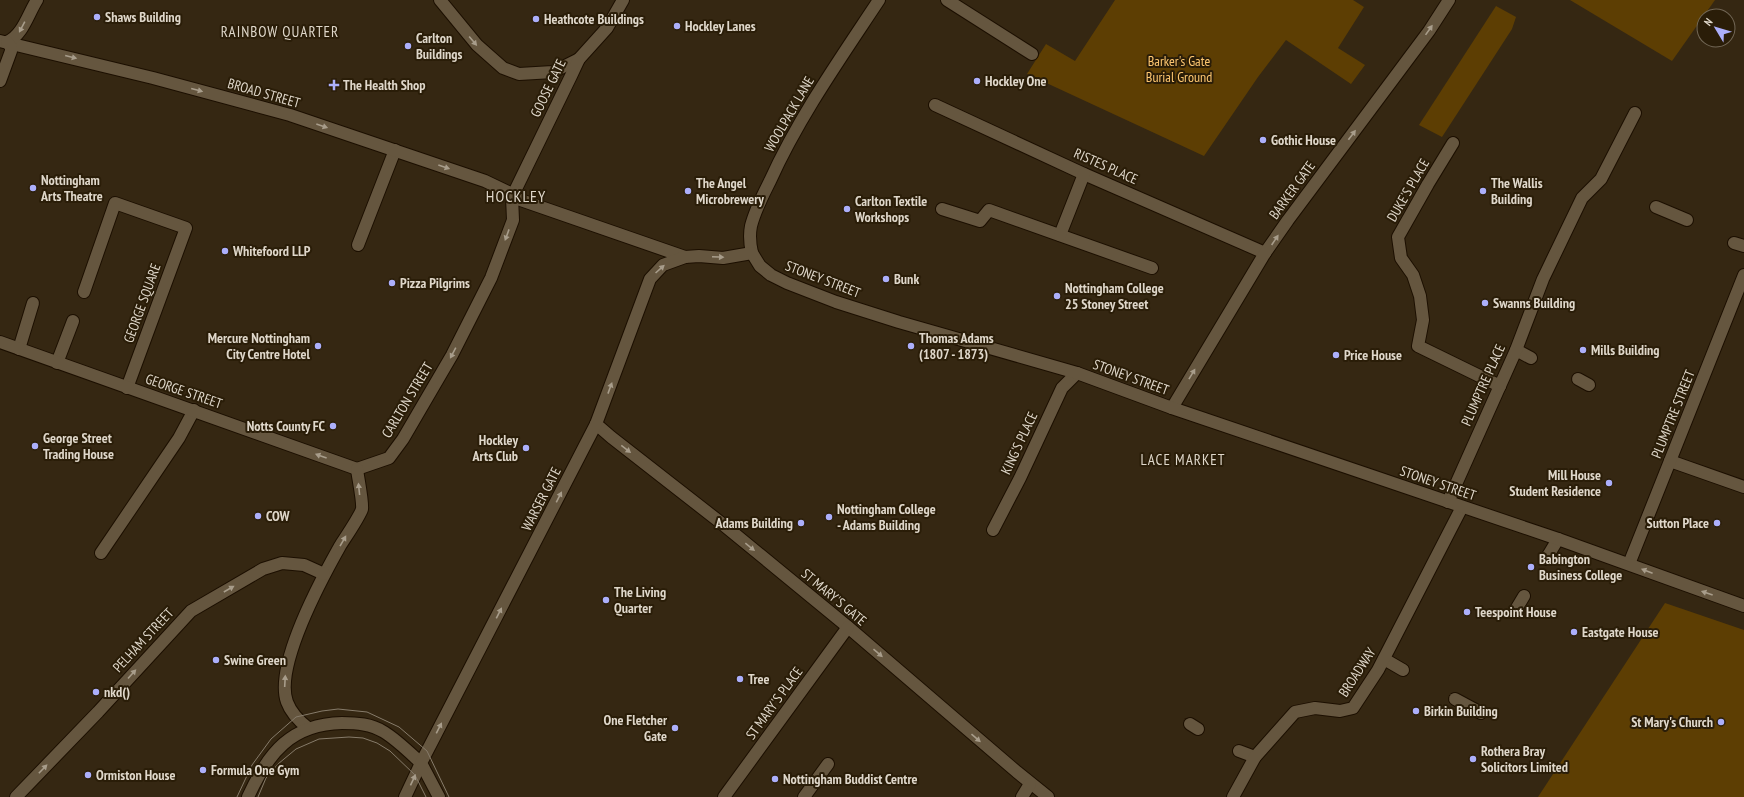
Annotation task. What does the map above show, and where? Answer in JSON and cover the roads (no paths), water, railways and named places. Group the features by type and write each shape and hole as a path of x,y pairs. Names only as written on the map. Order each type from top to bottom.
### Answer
{"street":[{"path":"4,42 15,39 37,0"},
{"path":"440,0 477,45 503,68 519,74 553,72 579,60"},
{"name":"GOOSE GATE","path":"512,197 579,60 607,28 623,0"},
{"name":"WOOLPACK LANE","path":"752,253 749,240 751,226 780,158 832,70 879,0"},
{"path":"947,0 1032,54"},
{"name":"BARKER GATE","path":"1172,408 1265,253 1429,30 1449,0"},
{"path":"0,81 11,51 11,46 4,42"},
{"name":"BROAD STREET","path":"4,42 153,78 290,115 485,181 508,192 512,197"},
{"name":"RISTES PLACE","path":"935,106 1084,174 1265,253"},
{"name":"PLUMPTRE PLACE","path":"1448,502 1516,350 1542,279 1582,198 1601,179 1635,113"},
{"name":"DUKE'S PLACE","path":"1454,143 1428,184 1398,237 1401,258 1413,275 1420,296 1423,320 1418,346 1500,386"},
{"path":"358,245 395,150"},
{"path":"1060,235 1084,174"},
{"path":"512,197 685,257 699,256 723,258 752,253"},
{"name":"CARLTON STREET","path":"357,469 389,458 403,439 441,374 491,278 513,220 512,197"},
{"name":"GEORGE SQUARE","path":"84,292 115,202 186,228 127,388"},
{"path":"1656,207 1687,220"},
{"path":"942,209 980,221 989,210 1152,268"},
{"name":"STONEY STREET","path":"752,253 760,266 771,275 786,283 899,322 1077,373 1172,408 1558,539 1744,606"},
{"name":"WARSER GATE","path":"405,797 421,763 596,424 650,278 663,265 685,257"},
{"name":"PLUMPTRE STREET","path":"1629,564 1744,275"},
{"path":"19,349 33,303"},
{"path":"57,363 73,321"},
{"name":"GEORGE STREET","path":"0,342 357,469"},
{"path":"1516,350 1531,358"},
{"name":"KING'S PLACE","path":"993,530 1020,478 1062,388 1077,373"},
{"path":"102,553 179,438 194,410"},
{"name":"ST MARY'S GATE","path":"596,424 725,526 848,627 1030,784 1048,797"},
{"path":"1670,461 1744,488"},
{"path":"308,728 296,718 287,702 285,692 286,674 292,647 324,574 362,509 357,469"},
{"name":"BROADWAY","path":"1233,797 1255,757 1295,712 1315,708 1340,711 1353,708 1365,692 1384,659 1462,507"},
{"path":"1546,559 1558,539"},
{"name":"PELHAM STREET","path":"16,797 98,712 191,611 263,569 282,563 304,565 324,574"},
{"path":"1515,611 1524,596"},
{"name":"ST MARY'S PLACE","path":"724,797 848,627"},
{"path":"1384,659 1404,670"},
{"path":"1455,699 1481,713"},
{"path":"248,797 259,773 274,752 308,728 335,724 361,723 383,731 404,747 421,763 439,797"},
{"path":"1239,751 1255,757"},
{"path":"804,797 828,764"},
{"path":"1022,797 1030,784"}],"tram line":[{"path":"237,797 252,765 271,739 296,717 338,709 367,712 399,727 427,751 449,797"},
{"path":"258,797 266,778 278,764 296,749 319,739 349,737 363,738 377,743 390,751 415,775 426,797"}],"place":[{"name":"Shaws Building","path":"97,17"},
{"name":"Heathcote Buildings","path":"536,19"},
{"name":"Hockley Lanes","path":"677,26"},
{"name":"Carlton Buildings","path":"408,46"},
{"name":"Hockley One","path":"977,81"},
{"name":"The Health Shop","path":"334,85"},
{"name":"Gothic House","path":"1263,140"},
{"name":"Nottingham Arts Theatre","path":"33,188"},
{"name":"The Angel Microbrewery","path":"688,191"},
{"name":"The Wallis Building","path":"1483,191"},
{"name":"Carlton Textile Workshops","path":"847,209"},
{"name":"Whitefoord LLP","path":"225,251"},
{"name":"Bunk","path":"886,279"},
{"name":"Pizza Pilgrims","path":"392,283"},
{"name":"Nottingham College 25 Stoney Street","path":"1057,296"},
{"name":"Swanns Building","path":"1485,303"},
{"name":"Mercure Nottingham City Centre Hotel","path":"318,346"},
{"name":"Thomas Adams (1807 - 1873)","path":"911,346"},
{"name":"Mills Building","path":"1583,350"},
{"name":"Price House","path":"1336,355"},
{"name":"Notts County FC","path":"333,426"},
{"name":"George Street Trading House","path":"35,446"},
{"name":"Hockley Arts Club","path":"526,448"},
{"name":"Mill House Student Residence","path":"1609,483"},
{"name":"COW","path":"258,516"},
{"name":"Nottingham College - Adams Building","path":"829,517"},
{"name":"Adams Building","path":"801,523"},
{"name":"Sutton Place","path":"1717,523"},
{"name":"Babington Business College","path":"1531,567"},
{"name":"The Living Quarter","path":"606,600"},
{"name":"Teespoint House","path":"1467,612"},
{"name":"Eastgate House","path":"1574,632"},
{"name":"Swine Green","path":"216,660"},
{"name":"Tree","path":"740,679"},
{"name":"nkd()","path":"96,692"},
{"name":"Birkin Building","path":"1416,711"},
{"name":"St Mary's Church","path":"1721,722"},
{"name":"One Fletcher Gate","path":"675,728"},
{"name":"Rothera Bray Solicitors Limited","path":"1473,759"},
{"name":"Formula One Gym","path":"203,770"},
{"name":"Ormiston House","path":"88,775"},
{"name":"Nottingham Buddist Centre","path":"775,779"}],"district":[{"name":"RAINBOW QUARTER","path":"280,32"},
{"name":"HOCKLEY","path":"516,196"},
{"name":"LACE MARKET","path":"1183,460"}],"park label":[{"name":"Barker's Gate Burial Ground","path":"1179,70"}]}
